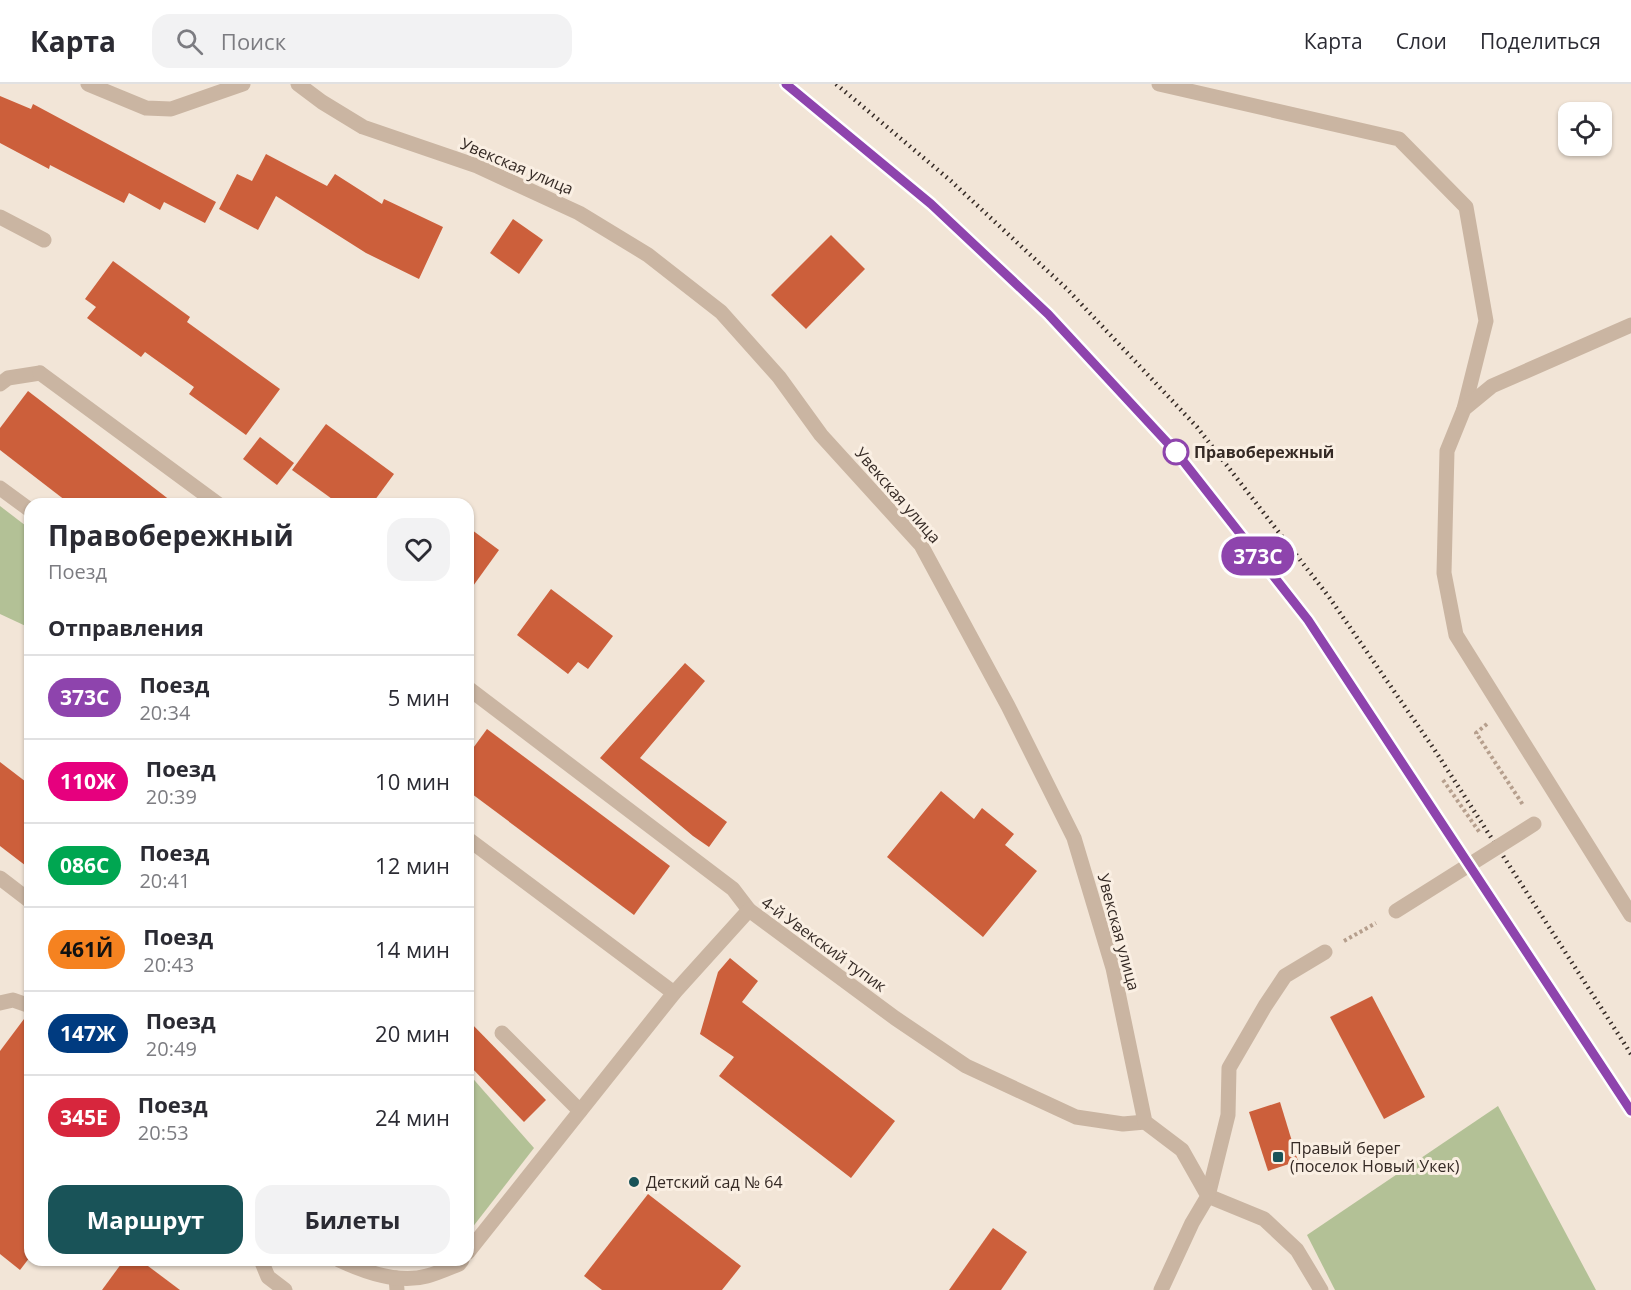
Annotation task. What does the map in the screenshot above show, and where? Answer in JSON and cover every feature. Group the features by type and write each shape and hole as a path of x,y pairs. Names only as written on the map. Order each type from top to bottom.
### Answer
{"street":[{"path":"88,84 146,108 171,109 243,84"},
{"name":"Увекская улица","path":"298,84 363,127 477,166 579,213 648,255 722,312 779,376 821,435 921,545 1008,706 1074,838 1113,968 1145,1122"},
{"path":"1159,84 1399,140 1466,207 1486,321 1464,409 1447,451 1444,573 1456,635 1631,915"},
{"path":"0,217 44,240"},
{"path":"1464,409 1492,386 1631,325"},
{"path":"0,384 8,378 40,373 210,498"},
{"path":"0,488 24,506"},
{"path":"474,693 733,889 748,910"},
{"path":"1396,911 1534,824"},
{"path":"474,843 674,993"},
{"path":"0,878 24,896"},
{"name":"4-й Увекский тупик","path":"474,1244 674,993 748,910 895,1018 966,1066 1076,1117 1123,1124 1145,1122"},
{"path":"1161,1290 1191,1223 1208,1196 1228,1115 1229,1068 1264,1006 1285,976 1325,952"},
{"path":"0,1003 13,1000 24,1004"},
{"path":"502,1033 580,1111"},
{"path":"1145,1122 1182,1150 1208,1196 1264,1219 1297,1250 1321,1290"},
{"path":"264,1266 268,1276 285,1290"},
{"path":"352,1266 397,1284 454,1266"}],"path":[{"path":"1476,733 1534,824"},
{"path":"1443,780 1492,851"},
{"path":"1325,952 1396,911"}],"green space":[{"path":"0,506 24,524 24,625 0,614"},
{"path":"474,1080 534,1148 474,1225"},
{"path":"1498,1106 1596,1290 1335,1290 1307,1235"}],"building":[{"path":"0,96 31,109 33,104 216,202 205,223 164,202 160,210 129,193 124,203 50,165 49,169 0,143"},
{"path":"266,154 327,186 335,174 382,204 384,199 443,227 419,279 366,253 276,196 258,230 219,209 237,174 252,181"},
{"path":"513,219 543,240 519,274 490,253"},
{"path":"831,235 865,269 806,329 771,295"},
{"path":"113,261 190,317 187,322 280,389 246,435 189,394 194,387 145,352 141,357 87,318 96,307 85,299"},
{"path":"28,391 167,498 62,498 0,450 0,428"},
{"path":"326,424 394,474 376,498 331,498 292,470"},
{"path":"260,437 294,463 277,485 243,459"},
{"path":"474,531 499,550 474,585"},
{"path":"551,589 613,636 588,669 578,662 568,674 517,635"},
{"path":"685,663 705,681 640,758 727,822 709,847 600,758"},
{"path":"487,729 670,866 634,915 474,795 474,747"},
{"path":"0,762 24,780 24,864 0,846"},
{"path":"941,791 974,819 982,808 1014,834 1005,845 1037,871 983,937 887,857"},
{"path":"730,958 758,981 742,1002 895,1121 851,1178 719,1076 734,1057 700,1034 718,972"},
{"path":"1372,996 1425,1097 1384,1119 1330,1017"},
{"path":"24,1019 24,1265 20,1270 0,1254 0,1051"},
{"path":"474,1026 546,1100 524,1122 474,1070"},
{"path":"1280,1102 1298,1161 1268,1171 1249,1112"},
{"path":"648,1194 741,1266 722,1290 602,1290 584,1276"},
{"path":"993,1228 1027,1252 1001,1290 949,1290"},
{"path":"120,1266 148,1266 180,1290 102,1290"}],"railway":[{"path":"786,84 931,204 1048,314 1176,452 1308,620 1407,766 1631,1111"},
{"path":"836,84 951,181 1067,289 1197,427 1329,597 1434,749 1631,1054"}],"train":[{"name":"373C","path":"786,84 931,204 1048,314 1176,452 1308,620 1407,766 1631,1111"}],"place":[{"name":"Правобережный","path":"1176,452"},
{"name":"Правый берег (поселок Новый Укек)","path":"1278,1157"},
{"name":"Детский сад № 64","path":"634,1182"}]}
